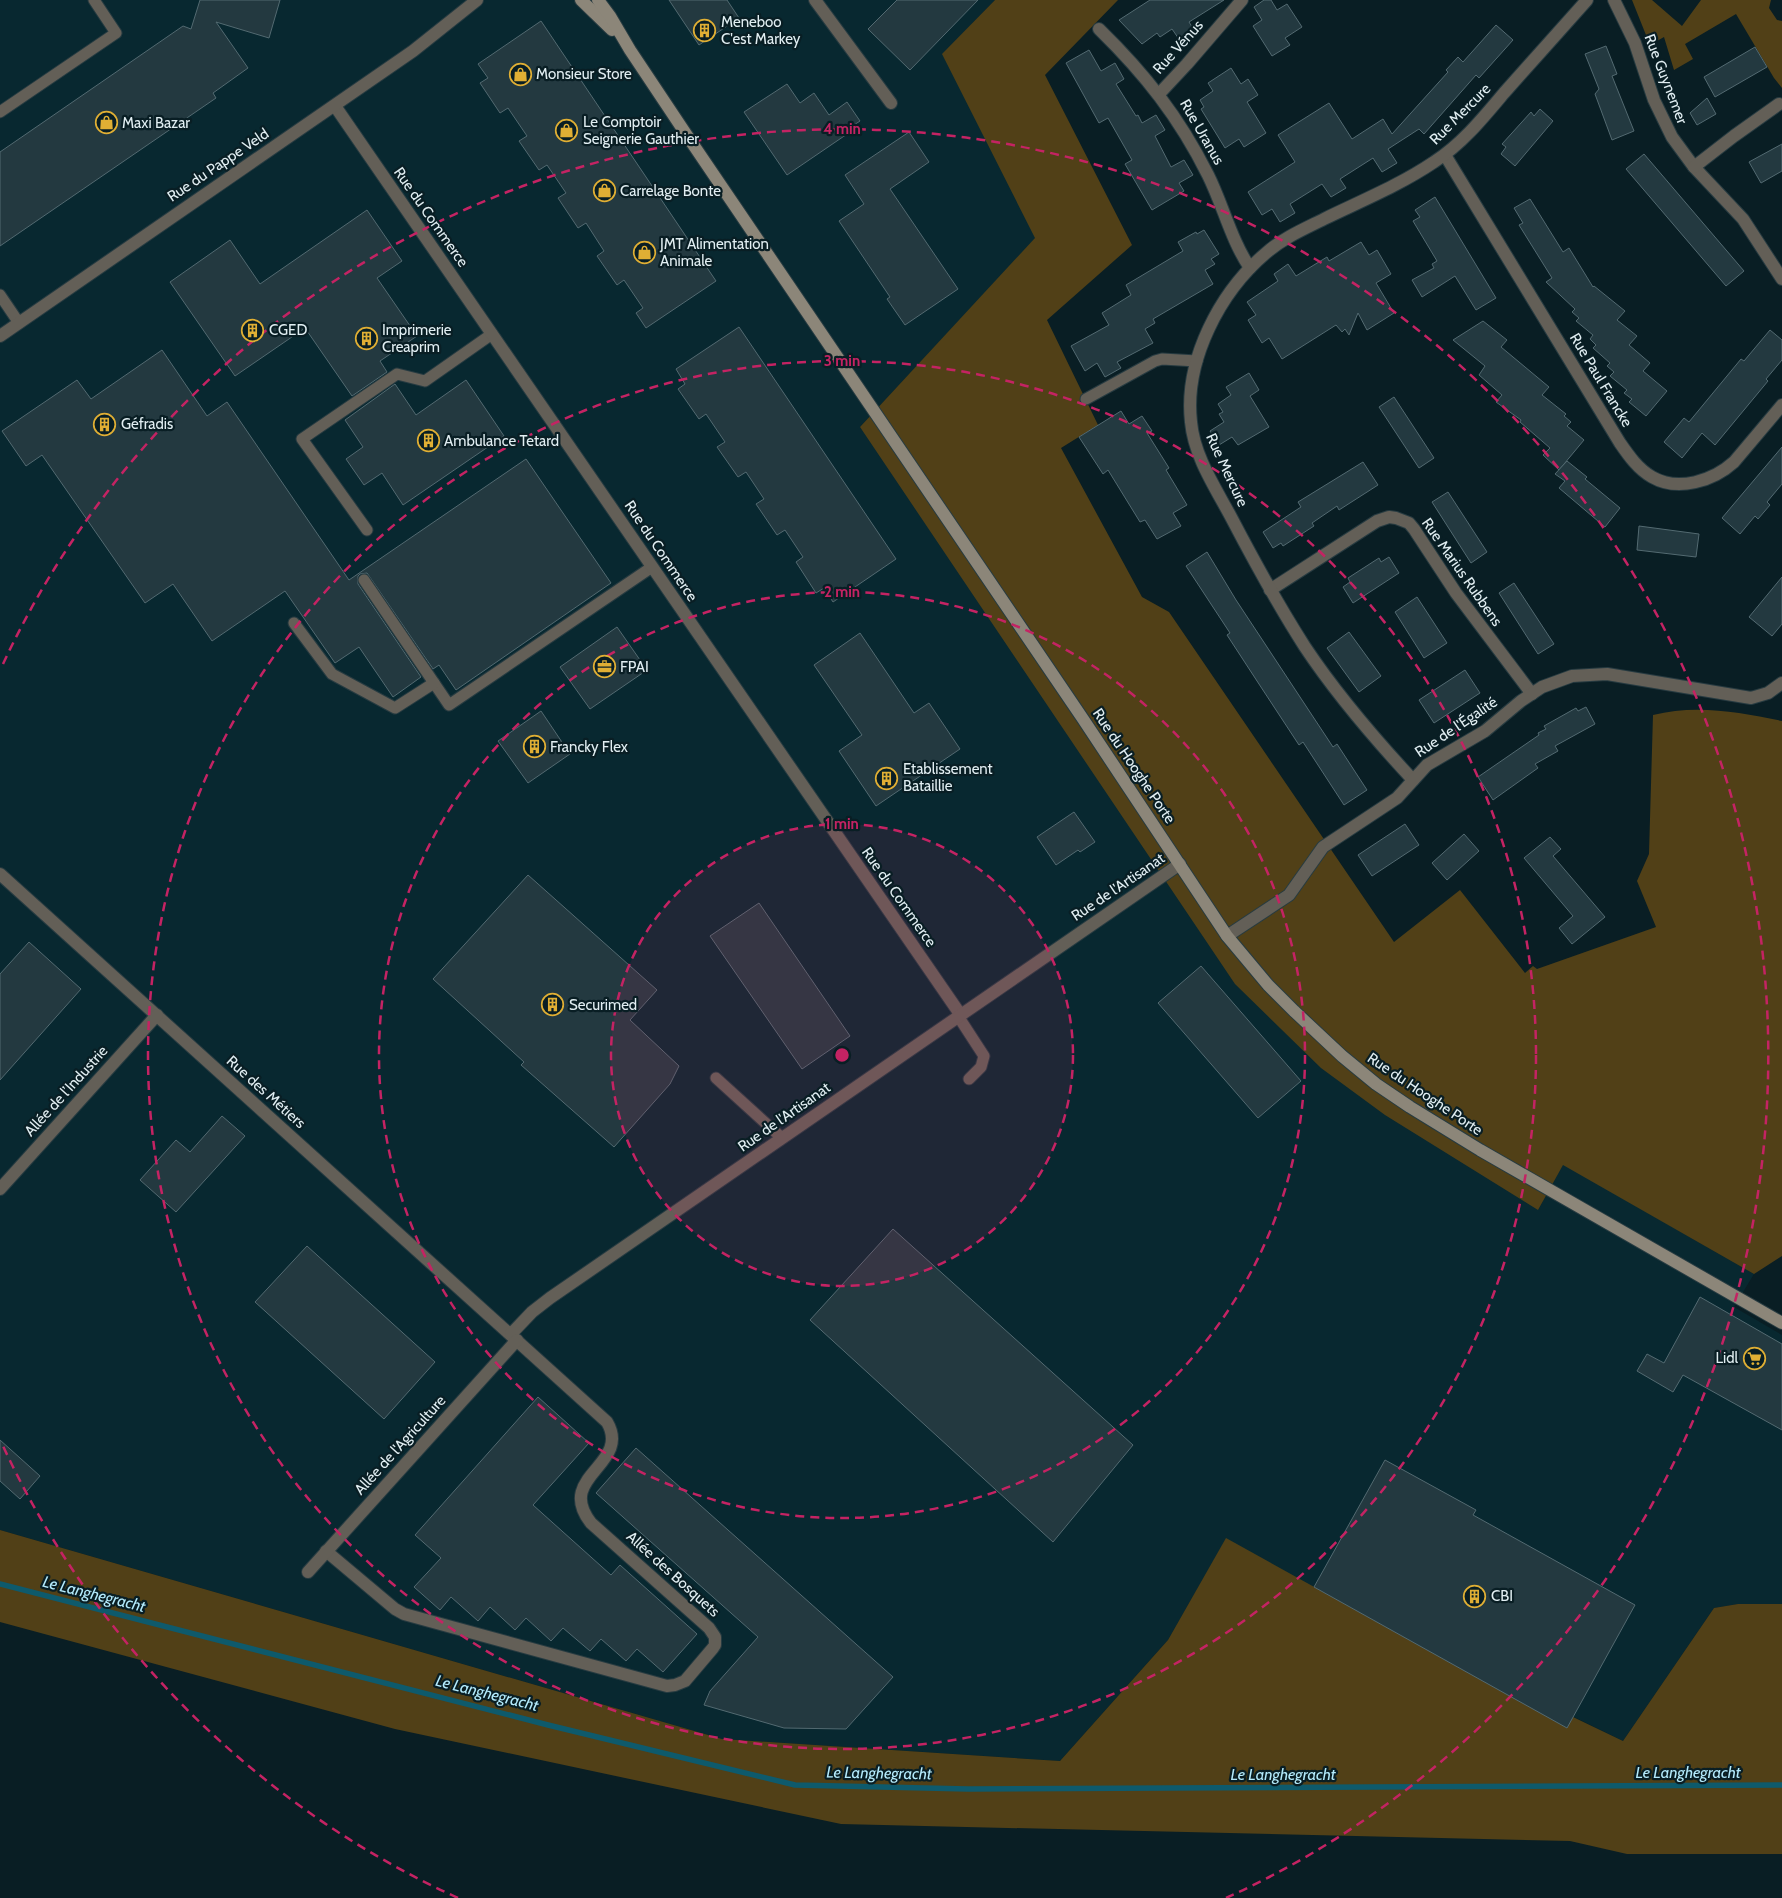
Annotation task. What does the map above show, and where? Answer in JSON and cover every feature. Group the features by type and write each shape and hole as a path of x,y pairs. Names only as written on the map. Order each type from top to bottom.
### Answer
{"street":[{"name":"Rue du Pappe Veld","path":"453,20 468,0"},
{"name":"Rue du Pappe Veld","path":"0,336 335,106 428,40 477,0"},
{"name":"Rue du Hooghe Porte","path":"581,0 603,20 630,50"},
{"name":"Rue du Hooghe Porte","path":"598,0 1228,936 1257,973 1342,1056 1384,1089 1480,1150 1782,1323"},
{"path":"815,0 891,103"},
{"name":"Rue Vénus","path":"1159,94 1242,0"},
{"name":"Rue Mercure","path":"1413,780 1365,727 1309,653 1270,590 1206,471 1196,445 1191,422 1190,399 1197,361 1215,317 1250,268 1267,252 1285,239 1399,183 1444,155 1472,129 1587,0"},
{"name":"Rue Guynemer","path":"1614,0 1635,43 1659,112 1672,137 1694,167 1743,219 1782,279"},
{"name":"Rue Uranus","path":"1099,29 1159,94 1175,118 1208,174 1237,246 1250,268"},
{"path":"1694,167 1779,104"},
{"name":"Rue du Commerce","path":"335,106 959,1015"},
{"name":"Rue Paul Francke","path":"1444,155 1620,443 1640,469 1658,480 1668,483 1689,483 1709,478 1728,468 1782,405"},
{"name":"Rue Marius Rubbens","path":"1270,590 1376,522 1389,517 1402,520 1414,529 1456,593 1532,694"},
{"name":"Rue de l'Égalité","path":"1228,936 1289,895 1299,884 1323,847 1397,798 1427,765 1485,731 1532,694 1551,683 1572,676 1617,675 1751,698 1768,693 1782,683"},
{"name":"Rue de l'Artisanat","path":"514,1337 532,1312 550,1298 1180,864"},
{"name":"Rue des Métiers","path":"0,874 514,1337"},
{"name":"Allée de l’Industrie","path":"0,1189 157,1015"},
{"name":"Allée de l'Agriculture","path":"308,1572 514,1337"},
{"name":"Allée des Bosquets","path":"326,1551 395,1609 404,1614 667,1686 680,1684 689,1677 715,1645 714,1633 591,1523 582,1506 580,1495 584,1485 606,1458 610,1448 612,1438 610,1427 603,1417 514,1337"}],"lane":[{"path":"0,112 116,33 94,0"},
{"path":"0,295 19,322"},
{"path":"367,530 302,439 397,374 425,381 492,334"},
{"path":"1086,399 1155,360 1197,361"},
{"path":"364,580 449,705 652,567"},
{"path":"294,624 332,674 395,708 434,683"},
{"path":"959,1015 984,1056 981,1067 969,1079"},
{"path":"716,1078 782,1138"}],"shaded area":[{"path":"0,0 995,0 943,54 1036,238 860,427 1538,1210 1563,1164 1754,1274 1734,1307 1782,1335 1782,1604 1738,1604 1714,1608 1623,1741 1574,1717 1567,1728 1226,1539 1168,1640 1060,1761 722,1739 0,1530"},
{"path":"995,0 1118,0 1045,75 1132,245 1047,320 1098,425 1061,448 1142,597 1169,612 1394,942 1460,890 1525,973 1533,966 1537,969 1656,927 1637,881 1649,854 1653,715 1685,710 1701,710 1734,712 1782,721 1782,1256 1754,1274 1563,1165 1538,1210 1385,1115 1321,1068 1235,984 860,427 1035,238 942,54"},
{"path":"1632,0 1652,0 1682,26 1701,0 1771,0 1769,8 1777,20 1782,21 1782,88 1774,78 1736,14 1685,44 1693,59 1674,70 1664,37 1650,45"},
{"path":"0,1530 722,1739 1060,1761 1168,1640 1226,1538 1567,1727 1573,1717 1623,1741 1714,1608 1738,1604 1782,1604 1782,1854 1627,1854 1570,1841 841,1824 395,1729 0,1622"}],"building":[{"name":"Maxi Bazar","path":"200,0 280,0 269,38 216,22 248,68 213,93 216,98 0,246 0,152 183,26 191,29"},
{"name":"Meneboo C'est Markey","path":"669,0 727,0 739,18 699,45"},
{"path":"897,0 978,0 910,70 868,29"},
{"path":"1150,0 1224,0 1189,22 1196,33 1181,42 1172,29 1160,37 1157,33 1142,44 1119,20"},
{"path":"1264,0 1271,0 1277,10 1287,4 1302,27 1285,38 1290,45 1272,56 1253,26 1262,20 1254,7"},
{"path":"541,21 716,281 646,328 636,313 643,308 624,280 617,285 597,256 604,251 586,223 578,228 558,198 566,193 547,165 539,170 519,141 527,136 508,108 500,113 480,83 488,78 478,64"},
{"path":"1496,25 1513,40 1479,78 1476,75 1424,134 1419,129 1388,149 1397,163 1382,172 1373,158 1340,179 1346,188 1331,197 1322,184 1290,204 1295,213 1280,222 1272,209 1262,215 1248,192 1295,162 1278,135 1329,103 1352,139 1383,119 1392,134 1448,72 1446,70 1458,57 1463,62"},
{"path":"1606,46 1617,74 1612,76 1634,131 1612,140 1595,94 1599,89 1585,54"},
{"path":"1755,47 1767,67 1715,97 1704,77"},
{"path":"1089,50 1101,71 1115,63 1124,79 1116,84 1142,123 1156,115 1165,130 1155,136 1171,167 1184,160 1193,175 1179,183 1184,191 1152,210 1125,164 1132,160 1108,118 1099,123 1066,63"},
{"path":"1231,68 1241,84 1248,79 1258,95 1247,102 1266,133 1244,147 1239,139 1225,148 1201,109 1204,107 1200,100 1213,91 1208,83"},
{"path":"787,84 800,103 814,93 829,115 847,102 860,121 851,127 853,130 787,175 744,112"},
{"path":"1707,98 1716,114 1697,125 1690,113"},
{"path":"1540,109 1553,121 1515,166 1501,154 1506,147 1502,144 1531,112 1534,116"},
{"path":"909,132 929,162 890,189 958,289 905,325 887,299 890,297 839,221 864,204 845,175"},
{"path":"1782,144 1782,171 1761,183 1749,162"},
{"path":"1644,154 1744,271 1726,286 1626,169"},
{"path":"1435,197 1496,298 1476,310 1455,276 1422,297 1412,280 1434,268 1432,264 1437,261 1413,221 1420,217 1415,210"},
{"path":"1530,199 1563,252 1569,248 1593,287 1625,311 1617,320 1637,336 1629,345 1650,363 1643,371 1667,391 1646,416 1629,402 1632,399 1624,393 1627,390 1610,376 1614,372 1607,366 1610,363 1593,348 1596,345 1590,339 1593,335 1576,321 1579,318 1572,312 1575,309 1546,282 1552,278 1519,225 1523,223 1514,208"},
{"name":"CGED","path":"367,210 402,261 377,278 417,336 380,361 387,372 352,396 305,328 235,376 170,282 230,240 260,284"},
{"path":"1204,230 1219,254 1211,259 1215,264 1205,270 1213,284 1153,319 1155,323 1145,329 1153,343 1117,362 1121,368 1105,377 1097,363 1085,371 1071,346 1109,325 1102,313 1131,295 1126,285 1183,251 1178,242 1196,232 1197,234"},
{"path":"1361,242 1369,255 1377,250 1391,274 1376,283 1394,313 1367,330 1358,313 1349,335 1345,329 1342,332 1336,325 1282,359 1269,338 1262,343 1248,320 1256,315 1247,302 1278,281 1274,274 1288,264 1296,276 1327,257 1329,261"},
{"path":"1483,321 1507,340 1501,347 1549,387 1542,395 1566,414 1564,416 1571,422 1567,426 1584,440 1559,470 1543,455 1550,448 1520,422 1521,420 1496,402 1502,395 1479,375 1485,366 1453,340"},
{"path":"739,327 896,559 833,602 824,588 816,593 796,562 803,557 785,530 777,535 756,504 764,499 746,472 738,477 717,447 725,442 706,414 699,419 678,389 685,384 676,369"},
{"path":"1770,330 1782,340 1782,360 1766,379 1768,381 1715,445 1702,433 1682,458 1664,442 1684,418 1689,422 1741,359 1744,361"},
{"path":"162,350 207,416 227,402 349,580 526,459 611,583 456,690 439,665 433,669 367,573 358,576 358,584 421,677 393,697 359,647 335,663 285,591 212,641 173,584 145,603 42,455 26,466 2,431 77,380 91,399"},
{"path":"1249,373 1259,390 1250,396 1269,427 1238,445 1232,437 1219,445 1210,431 1224,422 1219,414 1223,412 1218,404 1231,395 1226,387"},
{"name":"Ambulance Tetard","path":"466,380 504,436 403,505 382,473 364,485 346,459 363,447 345,420 395,384 416,415"},
{"path":"1394,397 1434,458 1419,468 1379,407"},
{"path":"1121,411 1129,424 1142,416 1152,431 1147,433 1169,468 1166,470 1187,505 1173,513 1181,526 1157,539 1145,520 1140,522 1108,470 1103,474 1079,437"},
{"path":"1782,447 1782,484 1767,502 1770,505 1758,519 1755,516 1740,534 1722,518"},
{"path":"1567,461 1587,477 1585,479 1620,508 1605,527 1559,488 1565,481 1555,474"},
{"path":"1363,462 1378,485 1339,510 1337,506 1312,523 1314,526 1283,546 1281,543 1273,548 1263,532 1301,507 1298,502"},
{"path":"1448,492 1487,552 1471,563 1432,502"},
{"path":"1639,526 1699,534 1696,557 1637,550"},
{"path":"1207,552 1236,600 1333,747 1337,744 1367,790 1344,805 1303,742 1299,745 1227,635 1230,633 1186,566"},
{"path":"1389,557 1399,573 1353,603 1343,587 1350,582 1348,578 1379,558 1381,562"},
{"path":"1782,577 1782,624 1772,636 1749,617"},
{"path":"1514,583 1554,644 1538,654 1499,593"},
{"path":"1417,597 1447,643 1424,658 1395,612"},
{"path":"617,627 647,670 590,709 560,667"},
{"path":"1349,632 1381,676 1359,692 1327,648"},
{"path":"860,633 914,713 929,703 960,749 876,806 839,751 862,735 814,665"},
{"path":"1465,670 1480,693 1434,723 1419,700"},
{"path":"1586,707 1595,724 1555,746 1558,751 1535,764 1538,768 1493,800 1478,777 1539,735 1538,733 1546,729 1544,726 1576,708 1578,711"},
{"name":"Francky Flex","path":"541,711 570,754 528,783 498,741"},
{"path":"1074,812 1095,842 1080,852 1078,850 1056,865 1037,837"},
{"path":"1405,824 1419,845 1372,876 1358,855"},
{"path":"1464,834 1479,851 1447,880 1432,863"},
{"path":"1550,837 1561,849 1553,856 1605,917 1572,944 1559,928 1573,916 1524,858"},
{"name":"Securimed","path":"528,875 657,990 630,1020 679,1066 670,1084 614,1147 521,1065 524,1062 433,979"},
{"path":"759,903 850,1036 802,1069 710,936"},
{"path":"29,942 81,989 0,1080 0,974"},
{"path":"1201,966 1301,1081 1258,1118 1158,1003"},
{"path":"222,1116 245,1136 176,1212 140,1180 176,1140 190,1152"},
{"path":"893,1229 1133,1445 1053,1542 810,1320"},
{"path":"307,1246 435,1362 384,1419 255,1302"},
{"path":"1700,1297 1782,1344 1782,1430 1683,1375 1673,1392 1637,1371 1647,1354 1664,1363"},
{"path":"538,1397 589,1443 533,1505 611,1575 620,1565 697,1634 663,1672 637,1649 626,1661 601,1639 590,1651 563,1628 551,1641 526,1618 515,1630 490,1607 478,1621 451,1597 440,1610 414,1587 441,1558 415,1535"},
{"path":"0,1440 40,1476 20,1499 0,1481"},
{"path":"636,1448 893,1677 846,1729 784,1728 704,1705 710,1691 758,1637 596,1493"},
{"name":"CBI","path":"1385,1460 1476,1510 1473,1515 1635,1605 1567,1728 1314,1587"}],"waterway":[{"name":"Le Langhegracht","path":"0,1584 548,1725 795,1785 968,1789 1782,1785"}],"place":[{"name":"Meneboo C'est Markey","path":"705,31"},
{"name":"Monsieur Store","path":"520,74"},
{"name":"Maxi Bazar","path":"106,123"},
{"name":"Le Comptoir Seignerie Gauthier","path":"567,131"},
{"name":"Carrelage Bonte","path":"604,191"},
{"name":"JMT Alimentation Animale","path":"644,253"},
{"name":"CGED","path":"253,330"},
{"name":"Imprimerie Creaprim","path":"366,339"},
{"name":"Géfradis","path":"105,424"},
{"name":"Ambulance Tetard","path":"428,441"},
{"name":"FPAI","path":"604,667"},
{"name":"Francky Flex","path":"534,747"},
{"name":"Etablissement Bataillie","path":"887,778"},
{"name":"Securimed","path":"553,1005"},
{"name":"Lidl","path":"1754,1358"},
{"name":"CBI","path":"1475,1596"}]}
